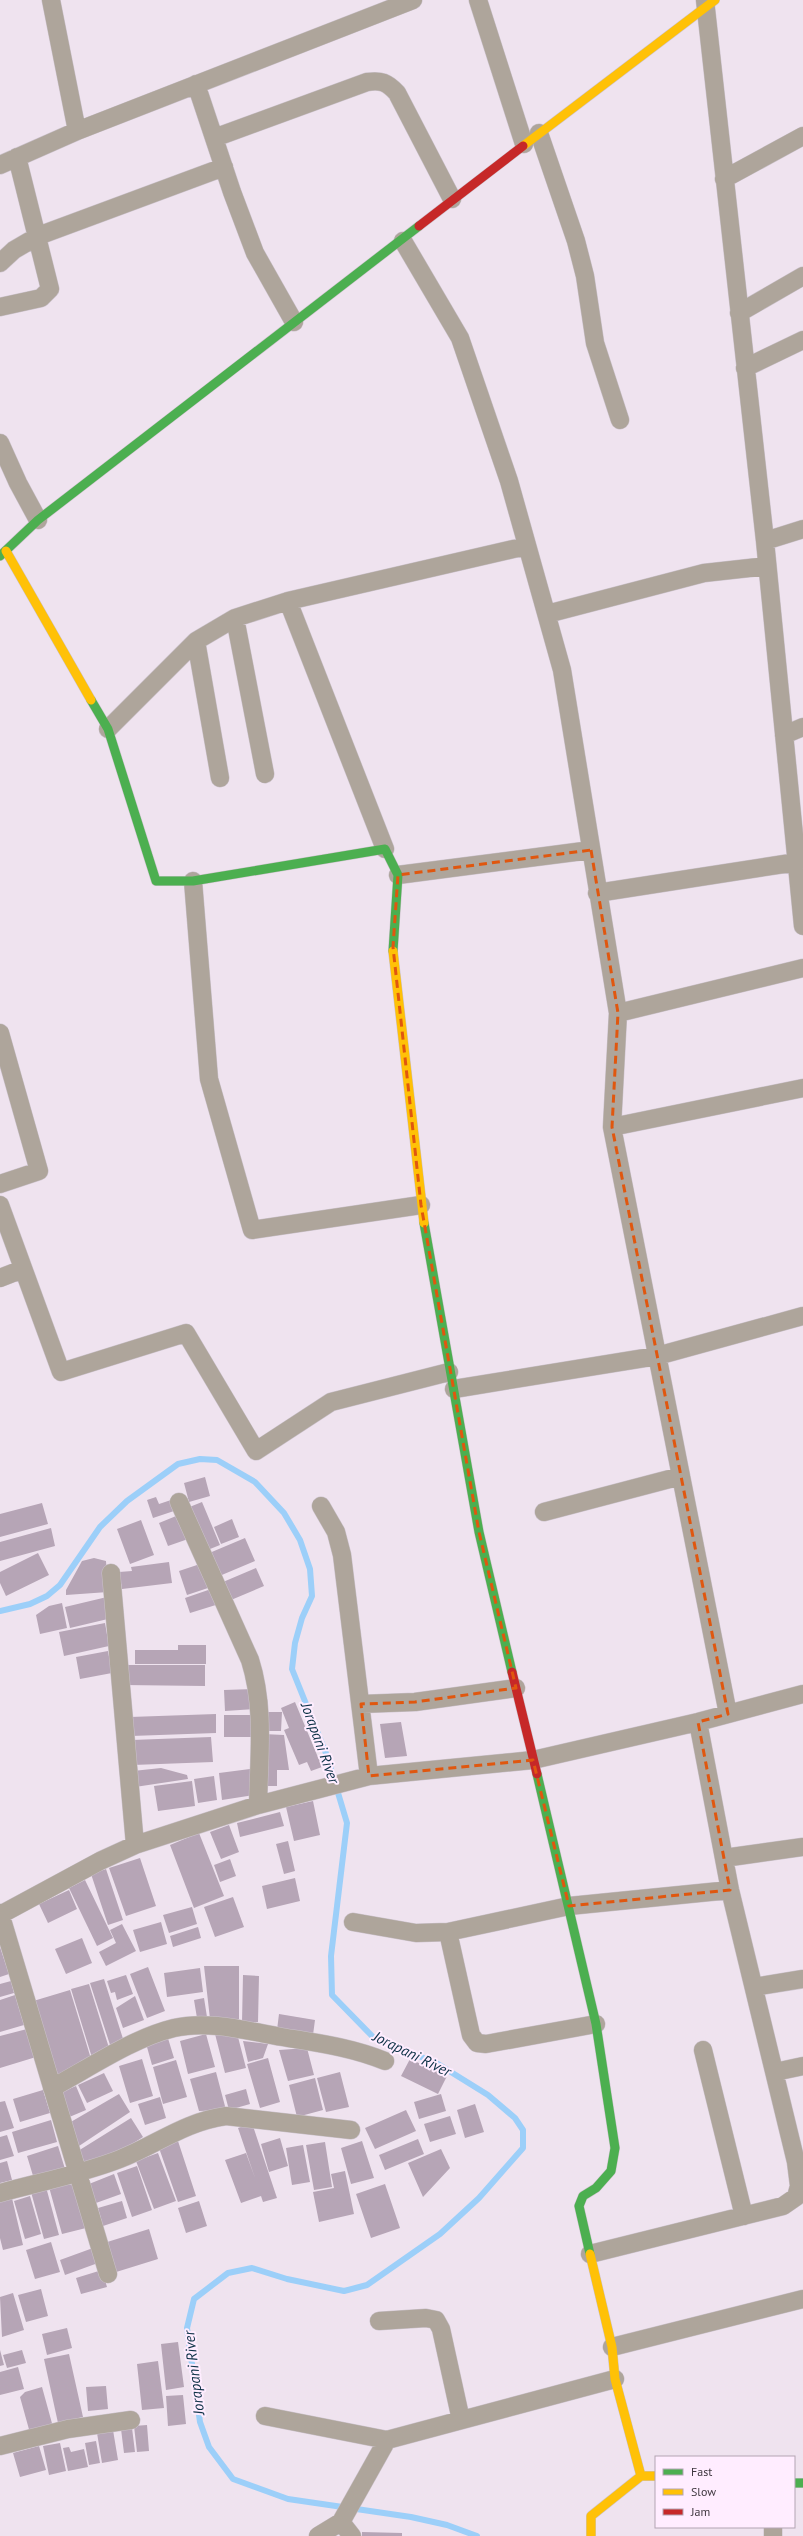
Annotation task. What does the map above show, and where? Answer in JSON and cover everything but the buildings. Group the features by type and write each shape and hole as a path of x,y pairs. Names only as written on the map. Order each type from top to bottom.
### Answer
{"street":[{"path":"51,0 77,131"},
{"path":"0,165 77,131 413,0"},
{"path":"478,0 524,144"},
{"path":"385,849 193,881 156,881 108,729 2,551 38,520 294,322 402,241 452,200 708,2"},
{"path":"708,2 724,179 765,541 784,735 796,781 797,862 803,926"},
{"path":"214,138 367,82 379,81 388,84 396,93 452,200"},
{"path":"196,84 255,253 294,322"},
{"path":"539,133 576,241 585,276 595,343 620,420"},
{"path":"724,179 803,136"},
{"path":"0,306 41,298 50,289 38,236 17,157"},
{"path":"0,263 14,250 38,236 224,167"},
{"path":"402,241 460,338 509,481 562,670 597,893 618,1013 612,1127 728,1714"},
{"path":"739,313 803,276"},
{"path":"745,368 803,340"},
{"path":"0,442 18,483 38,520"},
{"path":"765,541 803,529"},
{"path":"108,729 196,641 235,618 288,601 526,546"},
{"path":"547,614 704,574 767,566"},
{"path":"288,601 385,849 398,875 393,947 421,1205 479,1532 596,2024 615,2148 611,2171 596,2188 584,2196 579,2206 612,2346 615,2379 641,2476"},
{"path":"235,618 265,774"},
{"path":"196,641 220,778"},
{"path":"784,735 803,727"},
{"path":"398,875 591,850"},
{"path":"597,893 797,862"},
{"path":"193,881 209,1079 252,1230 421,1205"},
{"path":"618,1013 803,968"},
{"path":"0,1033 39,1171 0,1184"},
{"path":"612,1127 803,1088"},
{"path":"0,1205 61,1372 186,1333 256,1450 331,1402 451,1381 657,1356 803,1316"},
{"path":"0,1278 23,1269"},
{"path":"544,1512 681,1476"},
{"path":"179,1502 250,1660 256,1678 260,1714 258,1805"},
{"path":"321,1506 336,1532 342,1555 361,1704 360,1778"},
{"path":"111,1573 135,1845"},
{"path":"361,1704 415,1702 516,1688"},
{"path":"108,2274 0,1914 100,1861 135,1845 258,1805 315,1789 360,1778 533,1760 698,1722 803,1694"},
{"path":"590,2254 783,2206 796,2197 799,2186 800,2161 775,2072 730,1890 698,1722"},
{"path":"724,1858 803,1847"},
{"path":"353,1922 416,1933 448,1932 569,1906 730,1890"},
{"path":"448,1932 471,2035 477,2042 486,2044 596,2024"},
{"path":"754,1987 803,1979"},
{"path":"52,2088 143,2040 174,2028 193,2025 236,2029 360,2051 385,2061"},
{"path":"703,2050 744,2216"},
{"path":"775,2072 803,2066"},
{"path":"0,2193 77,2173 120,2159 173,2132 209,2119 226,2116 351,2130"},
{"path":"612,2346 803,2299"},
{"path":"379,2321 426,2318 436,2320 441,2329 461,2420"},
{"path":"265,2416 387,2440 615,2379"},
{"path":"0,2446 68,2429 131,2420"},
{"path":"318,2536 346,2525 372,2468 387,2440"},
{"path":"591,2536 591,2516 641,2476 655,2476"}],"highlighted area":[{"path":"591,850 618,1013 612,1127 728,1714 698,1722 730,1890 569,1906 533,1760 369,1776 361,1704 415,1702 516,1688 479,1532 421,1205 393,947 398,875"}],"waterway":[{"name":"Jorapani River","path":"0,1611 30,1604 47,1596 60,1585 100,1527 127,1501 178,1464 200,1459 217,1460 255,1482 284,1513 300,1540 310,1569 312,1596 302,1618 295,1643 292,1669 327,1756 347,1823 331,1956 332,1995 373,2037 438,2064 488,2095 515,2118 523,2130 523,2148 479,2198 440,2234 367,2285 344,2291 287,2279 252,2268 228,2273 194,2299 187,2328 200,2422 209,2447 233,2479 288,2499 411,2517 447,2525 477,2536"}],"traffic: fast":[{"path":"0,556 38,520 419,226"},
{"path":"91,700 108,729 156,881 193,881 385,849 398,875 393,951"},
{"path":"424,1223 479,1532 512,1672"},
{"path":"537,1774 596,2024 615,2148 611,2171 596,2188 583,2196 579,2206 590,2254"},
{"path":"795,2483 803,2483"}],"traffic: slow":[{"path":"523,146 715,0"},
{"path":"6,551 91,700"},
{"path":"393,951 424,1223"},
{"path":"590,2254 612,2347 615,2379 641,2476"},
{"path":"591,2536 591,2516 641,2476 655,2476"}],"traffic: jam":[{"path":"419,226 523,146"},
{"path":"512,1672 537,1774"}]}
